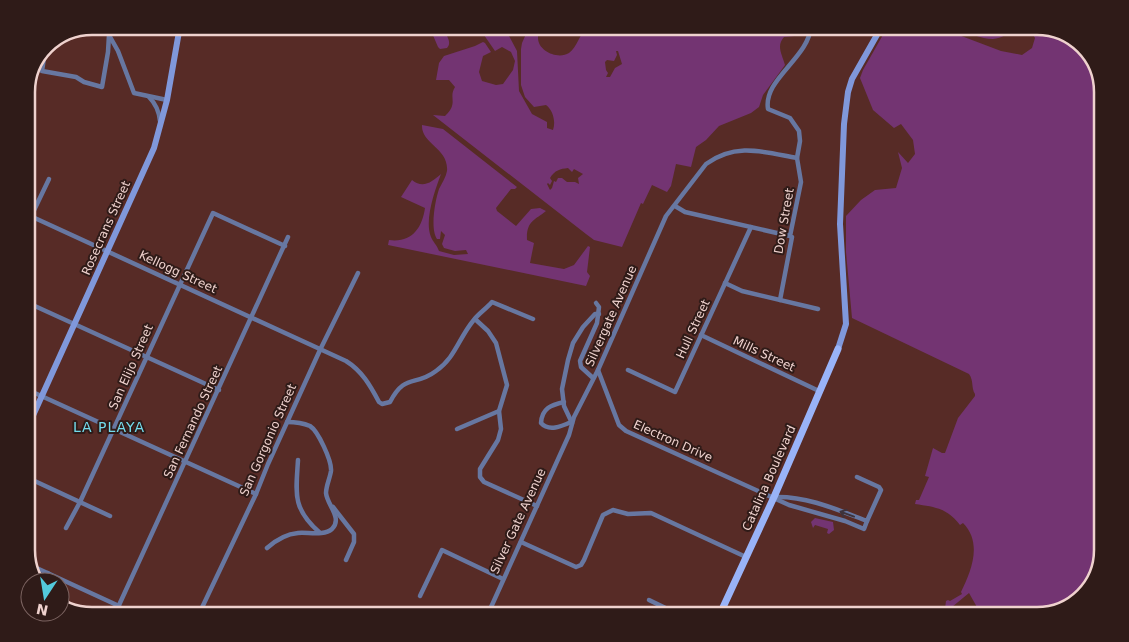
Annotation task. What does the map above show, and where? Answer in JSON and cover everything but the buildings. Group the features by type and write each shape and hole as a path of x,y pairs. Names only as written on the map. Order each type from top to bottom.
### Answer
{"main road":[{"name":"Catalina Boulevard","path":"723,607 774,497 838,349"}],"street":[{"path":"43,63 42,71 76,77 84,82 102,86 109,35"},
{"path":"109,35 118,51 134,93 167,100"},
{"name":"Rosecrans Street","path":"35,412 152,154 167,100 178,35"},
{"name":"Dow Street","path":"780,300 801,182 798,158 800,141 799,131 790,118 768,109 767,100 773,87 808,43 809,35"},
{"path":"838,349 846,324 840,224 844,124 848,92 852,79 877,35"},
{"path":"148,96 155,103 159,112 160,127"},
{"path":"790,236 685,212 675,206 706,164 714,158 736,151 752,150 798,158"},
{"path":"35,204 49,179"},
{"name":"Silvergate Avenue","path":"568,435 666,216 675,206"},
{"name":"San Elijo Street","path":"66,528 80,502 213,213 285,246"},
{"name":"Kellogg Street","path":"35,218 346,361 356,367 366,379 378,402 385,404 390,402 396,390 406,382 436,372 452,356 475,319"},
{"name":"Hull Street","path":"628,370 675,392 751,227"},
{"name":"San Fernando Street","path":"119,606 288,237"},
{"name":"San Gorgonio Street","path":"202,607 256,494 320,350 358,273"},
{"path":"725,284 742,291 818,309"},
{"path":"533,319 492,302 475,319 488,331 496,343 507,385 499,411 501,429 498,440 480,470 480,476 484,482 537,506"},
{"path":"593,378 581,367 580,361 597,323 600,307 596,303"},
{"path":"35,306 219,390"},
{"path":"564,402 550,406 544,411 541,423 545,427 550,429 572,423 564,402 562,389 574,343 583,326 595,314 599,314"},
{"name":"Mills Street","path":"701,335 819,390"},
{"name":"Electron Drive","path":"598,370 619,425 626,431 789,505 845,521 864,529 867,521 792,496 774,497"},
{"path":"35,393 256,494"},
{"path":"457,428 499,411"},
{"path":"267,548 277,540 288,535 331,530 336,519 326,494 330,464 326,453 314,430 309,426 296,422 287,422"},
{"name":"Silver Gate Avenue","path":"491,607 568,435"},
{"path":"298,460 296,491 298,502 307,522 319,532"},
{"path":"856,477 879,487 881,490 867,521"},
{"path":"35,481 110,516"},
{"path":"329,502 354,534 354,542 346,560"},
{"path":"521,542 576,566 581,565 603,515 614,510 628,514 651,513 746,557"},
{"path":"420,596 442,550 503,579"},
{"path":"70,583 119,606"},
{"path":"648,600 663,607"}],"shaded area":[{"path":"433,35 446,35 449,46 440,49"},
{"path":"484,35 509,35 517,51 519,91 532,114 547,122 547,128 553,130 554,120 550,110 546,105 534,107 525,97 521,85 521,49 526,35 539,35 541,47 554,55 565,55 572,50 581,35 805,35 784,37 782,40 780,50 785,65 763,95 759,107 751,113 719,126 706,140 696,147 691,167 676,164 671,186 667,192 652,185 643,204 641,203 622,247 594,240 433,115 445,116 452,104 452,94 455,87 449,80 436,80 439,63 444,56 483,42 491,52 483,56 479,72 482,81 496,85 503,84 513,70 515,61 511,52 502,47 495,51","holes":["616,51 618,51 622,64 615,68 610,77 606,77 608,73 605,62 607,60 614,61 617,55","568,168 572,172 574,169 583,174 578,178 579,184 558,178 556,182 554,181 550,190 547,184 550,185 552,181 550,178 554,173"]},
{"path":"883,35 959,35 1001,51 1022,55 1032,48 1035,38 1033,35 1044,35 1059,39 1072,47 1082,57 1091,74 1094,88 1094,557 1090,572 1082,585 1072,595 1059,603 1044,607 977,607 969,593 952,607 945,607 946,601 950,601 962,594 961,592 973,558 973,539 963,523 960,525 950,515 935,507 915,504 916,500 919,500 929,477 925,476 933,448 945,453 958,418 975,394 969,374 852,318 846,252 846,216 861,200 875,190 896,188 902,168 898,152 908,163 915,154 913,140 901,124 894,128 873,110 860,78"},
{"path":"974,35 1005,35 993,39"},
{"path":"422,125 443,129 517,187 511,189 496,208 497,211 516,226 531,209 540,208 546,211 532,222 528,229 527,240 534,243 530,263 564,269 574,265 588,246 590,247 587,272 590,276 586,286 388,245 389,240 409,237 421,222 425,208 401,197 412,180 416,183 424,184 431,182 441,174 433,196 430,214 429,230 431,237 439,251 454,255 468,254 466,250 455,251 444,248 442,244 445,235 441,231 440,239 437,239 435,234 435,207 439,189 447,171 444,157 426,137"},
{"path":"815,518 833,522 834,530 829,534 827,533 828,529 815,525 813,528 811,522"}],"district":[{"name":"LA PLAYA","path":"109,427"}]}
